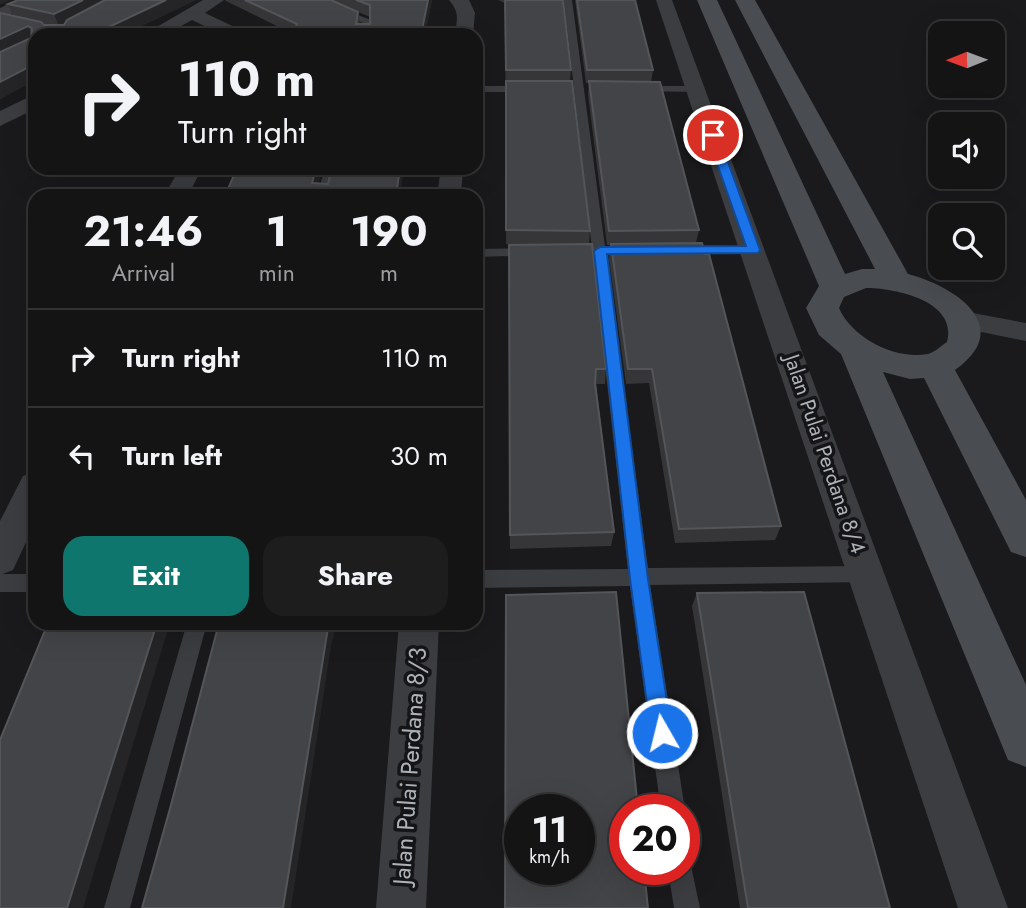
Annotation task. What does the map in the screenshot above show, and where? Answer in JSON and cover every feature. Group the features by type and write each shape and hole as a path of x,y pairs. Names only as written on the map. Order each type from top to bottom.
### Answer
{"street":[{"path":"4,18 31,0"},
{"path":"165,28 216,0"},
{"path":"457,0 463,3 466,13 465,28"},
{"name":"Jalan Pulai Perdana 8/4","path":"664,0 983,908"},
{"path":"707,0 835,287"},
{"path":"745,0 896,280"},
{"path":"192,13 223,28"},
{"path":"0,120 28,104"},
{"path":"862,278 896,280 929,291 954,310 962,320 966,331 960,351 950,359 916,366 896,364 856,351 841,340 824,316 823,305 835,287 862,278"},
{"path":"962,320 1026,332"},
{"path":"856,351 1026,742"},
{"path":"935,364 1026,540"},
{"path":"0,559 28,500"},
{"name":"Jalan Pulai Perdana 8/3","path":"401,908 419,630"}],"lane":[{"path":"311,0 368,22 367,28"},
{"path":"568,0 639,579 671,794"},
{"path":"483,89 540,89"},
{"path":"631,89 696,89"},
{"path":"664,250 754,250"},
{"path":"483,253 545,252"},
{"path":"483,579 866,574"},
{"path":"0,583 28,583"},
{"path":"117,908 195,630"},
{"path":"683,885 687,908"}],"building":[{"path":"18,0 83,0 54,14 8,4"},
{"path":"105,0 166,0 107,28 28,26 0,39 0,13 41,22 44,25 64,25 67,20"},
{"path":"245,0 331,0 358,12 356,24 370,24 370,5 356,0 428,0 422,28 295,28 297,24"},
{"path":"505,0 563,0 571,70 506,70"},
{"path":"577,0 635,0 653,70 587,70"},
{"path":"28,39 28,68 0,82 0,52"},
{"path":"506,81 572,81 590,231 506,230"},
{"path":"589,81 660,82 699,230 609,231"},
{"path":"234,175 314,175 312,183 328,184 330,175 399,175 397,189 228,189"},
{"path":"702,243 705,254 709,254 781,526 679,529 652,369 628,369 611,244"},
{"path":"592,244 606,369 596,369 595,383 614,532 510,535 509,245"},
{"path":"616,592 636,794 609,794 609,885 646,885 648,908 505,908 505,885 595,885 595,794 505,794 506,595"},
{"path":"804,592 890,908 748,908 697,593"},
{"path":"45,630 155,630 67,908 0,908 0,740"},
{"path":"217,630 328,630 283,908 142,908"}],"route":[{"path":"662,733 639,579 600,251 754,250 713,135"}]}
